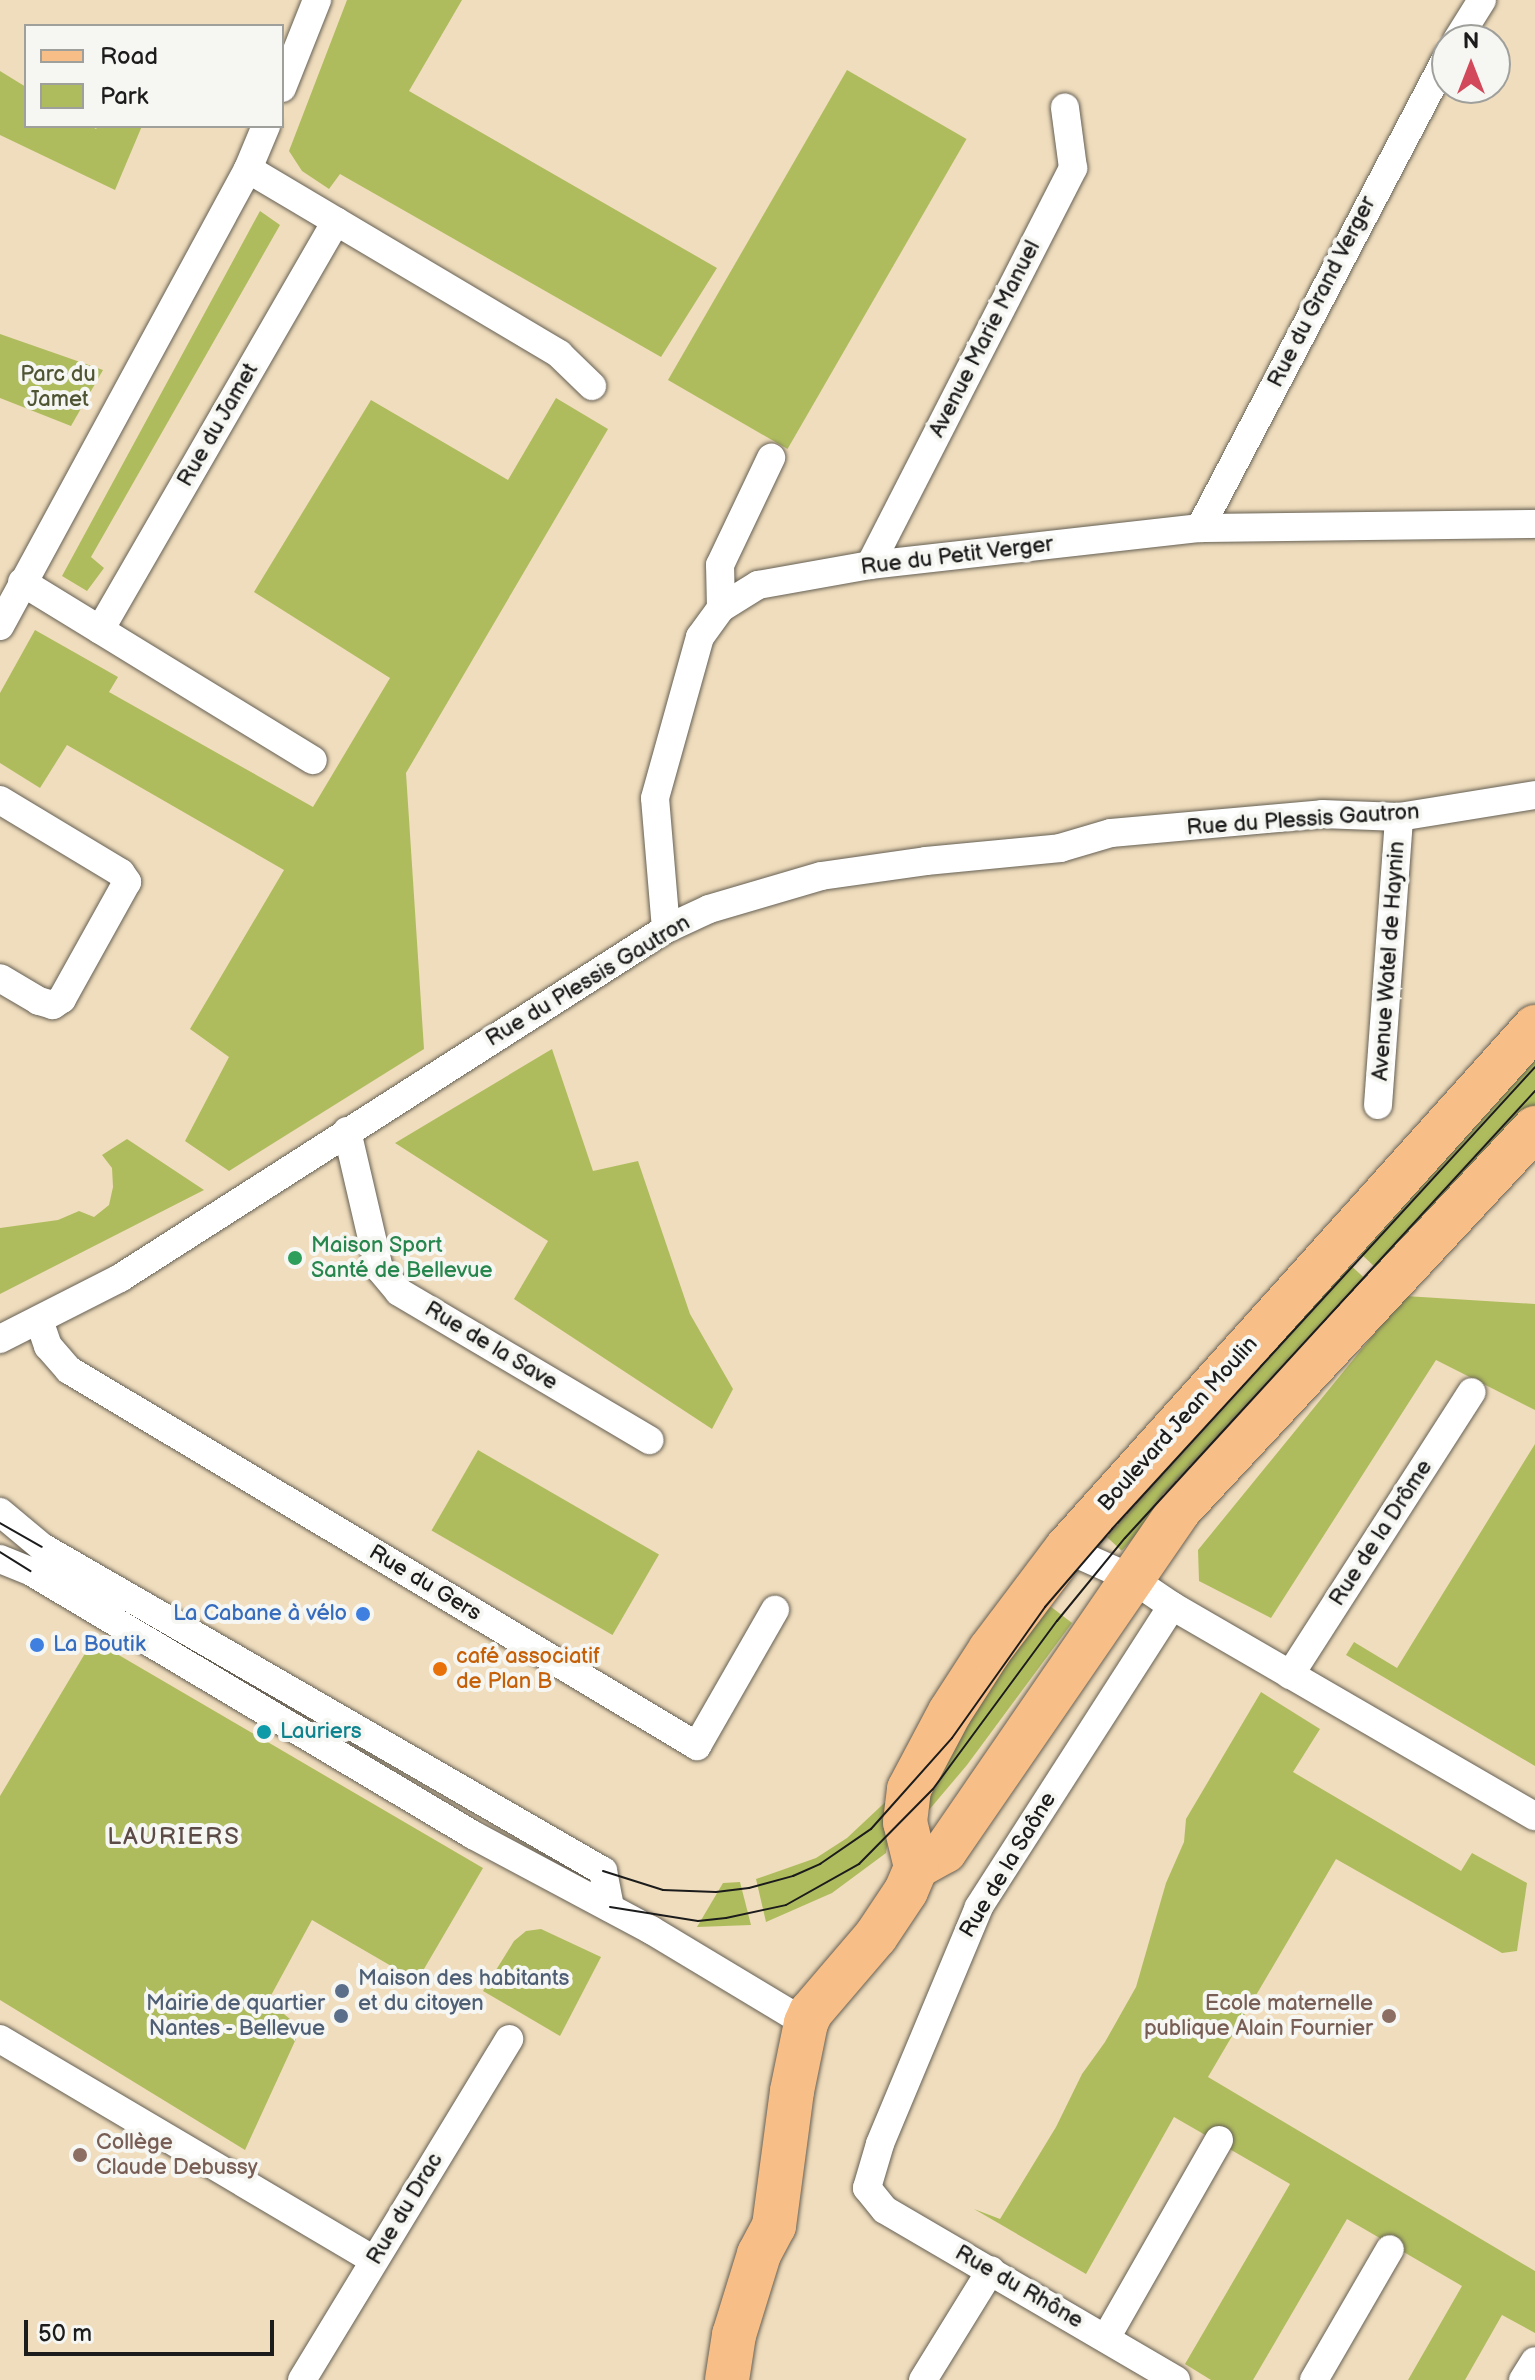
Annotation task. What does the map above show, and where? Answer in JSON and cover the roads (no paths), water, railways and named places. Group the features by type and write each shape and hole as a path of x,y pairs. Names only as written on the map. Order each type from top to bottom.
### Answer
{"main road":[{"name":"Boulevard Jean Moulin","path":"916,1867 905,1822 909,1789 950,1712 990,1650 1066,1549 1535,1027"},
{"path":"727,2380 734,2335 759,2254 774,2226 792,2091 808,2017 876,1936 906,1891 916,1867 945,1851 1180,1509 1535,1128"}],"street":[{"path":"284,83 317,0"},
{"path":"1467,24 1482,0"},
{"name":"Rue du Grand Verger","path":"1200,528 1431,88"},
{"name":"Avenue Marie Manuel","path":"870,565 1073,168 1065,108"},
{"path":"0,626 248,169 265,128"},
{"path":"248,169 559,354 592,386"},
{"name":"Rue du Jamet","path":"100,630 336,221"},
{"path":"721,608 720,565 771,458"},
{"name":"Rue du Petit Verger","path":"666,929 655,798 700,637 721,608 758,585 870,565 1200,528 1535,524"},
{"path":"22,582 313,760"},
{"name":"Rue du Plessis Gautron","path":"0,1339 120,1278 216,1220 347,1131 666,929 754,893 870,867 1060,848 1111,833 1322,814 1399,817 1535,795"},
{"path":"0,978 39,1001 53,1005 62,999 127,882 121,873 2,808"},
{"name":"Avenue Watel de Haynin","path":"1378,1105 1399,817"},
{"name":"Rue de la Save","path":"347,1131 379,1268 399,1292 649,1440"},
{"name":"Rue du Gers","path":"39,1320 48,1346 69,1370 697,1746 775,1610"},
{"name":"Rue de la Drôme","path":"1290,1675 1472,1392"},
{"path":"0,1512 36,1559 473,1835 808,2017"},
{"path":"1066,1549 1131,1578 1172,1606 1534,1816"},
{"path":"0,1559 36,1559 603,1871 610,1907"},
{"name":"Rue de la Saône","path":"867,2188 891,2115 979,1907 1172,1606"},
{"path":"0,2039 374,2260"},
{"name":"Rue du Drac","path":"302,2380 509,2039"},
{"path":"1106,2338 1219,2140"},
{"name":"Rue du Rhône","path":"867,2188 885,2210 1176,2380"},
{"path":"1314,2380 1390,2249"},
{"path":"923,2380 991,2270"},
{"path":"1523,2380 1535,2361"}],"tram line":[{"path":"603,1871 663,1890 716,1892 749,1888 793,1876 820,1864 871,1829 952,1738 1045,1607 1112,1529 1535,1067"},
{"path":"610,1907 698,1921 726,1918 786,1905 859,1864 933,1789 1057,1621 1125,1538 1535,1091"},
{"path":"0,1523 42,1547"},
{"path":"0,1552 30,1571"}],"place":[{"name":"Maison Sport Santé de Bellevue","path":"295,1258"},
{"name":"La Cabane à vélo","path":"363,1614"},
{"name":"La Boutik","path":"37,1645"},
{"name":"café associatif de Plan B","path":"440,1669"},
{"name":"Lauriers","path":"264,1732"},
{"name":"Maison des habitants et du citoyen","path":"342,1991"},
{"name":"Mairie de quartier Nantes - Bellevue","path":"341,2016"},
{"name":"Ecole maternelle publique Alain Fournier","path":"1389,2016"},
{"name":"Collège Claude Debussy","path":"80,2155"}],"district":[{"name":"LAURIERS","path":"174,1837"}],"park label":[{"name":"Parc du Jamet","path":"58,386"}]}
